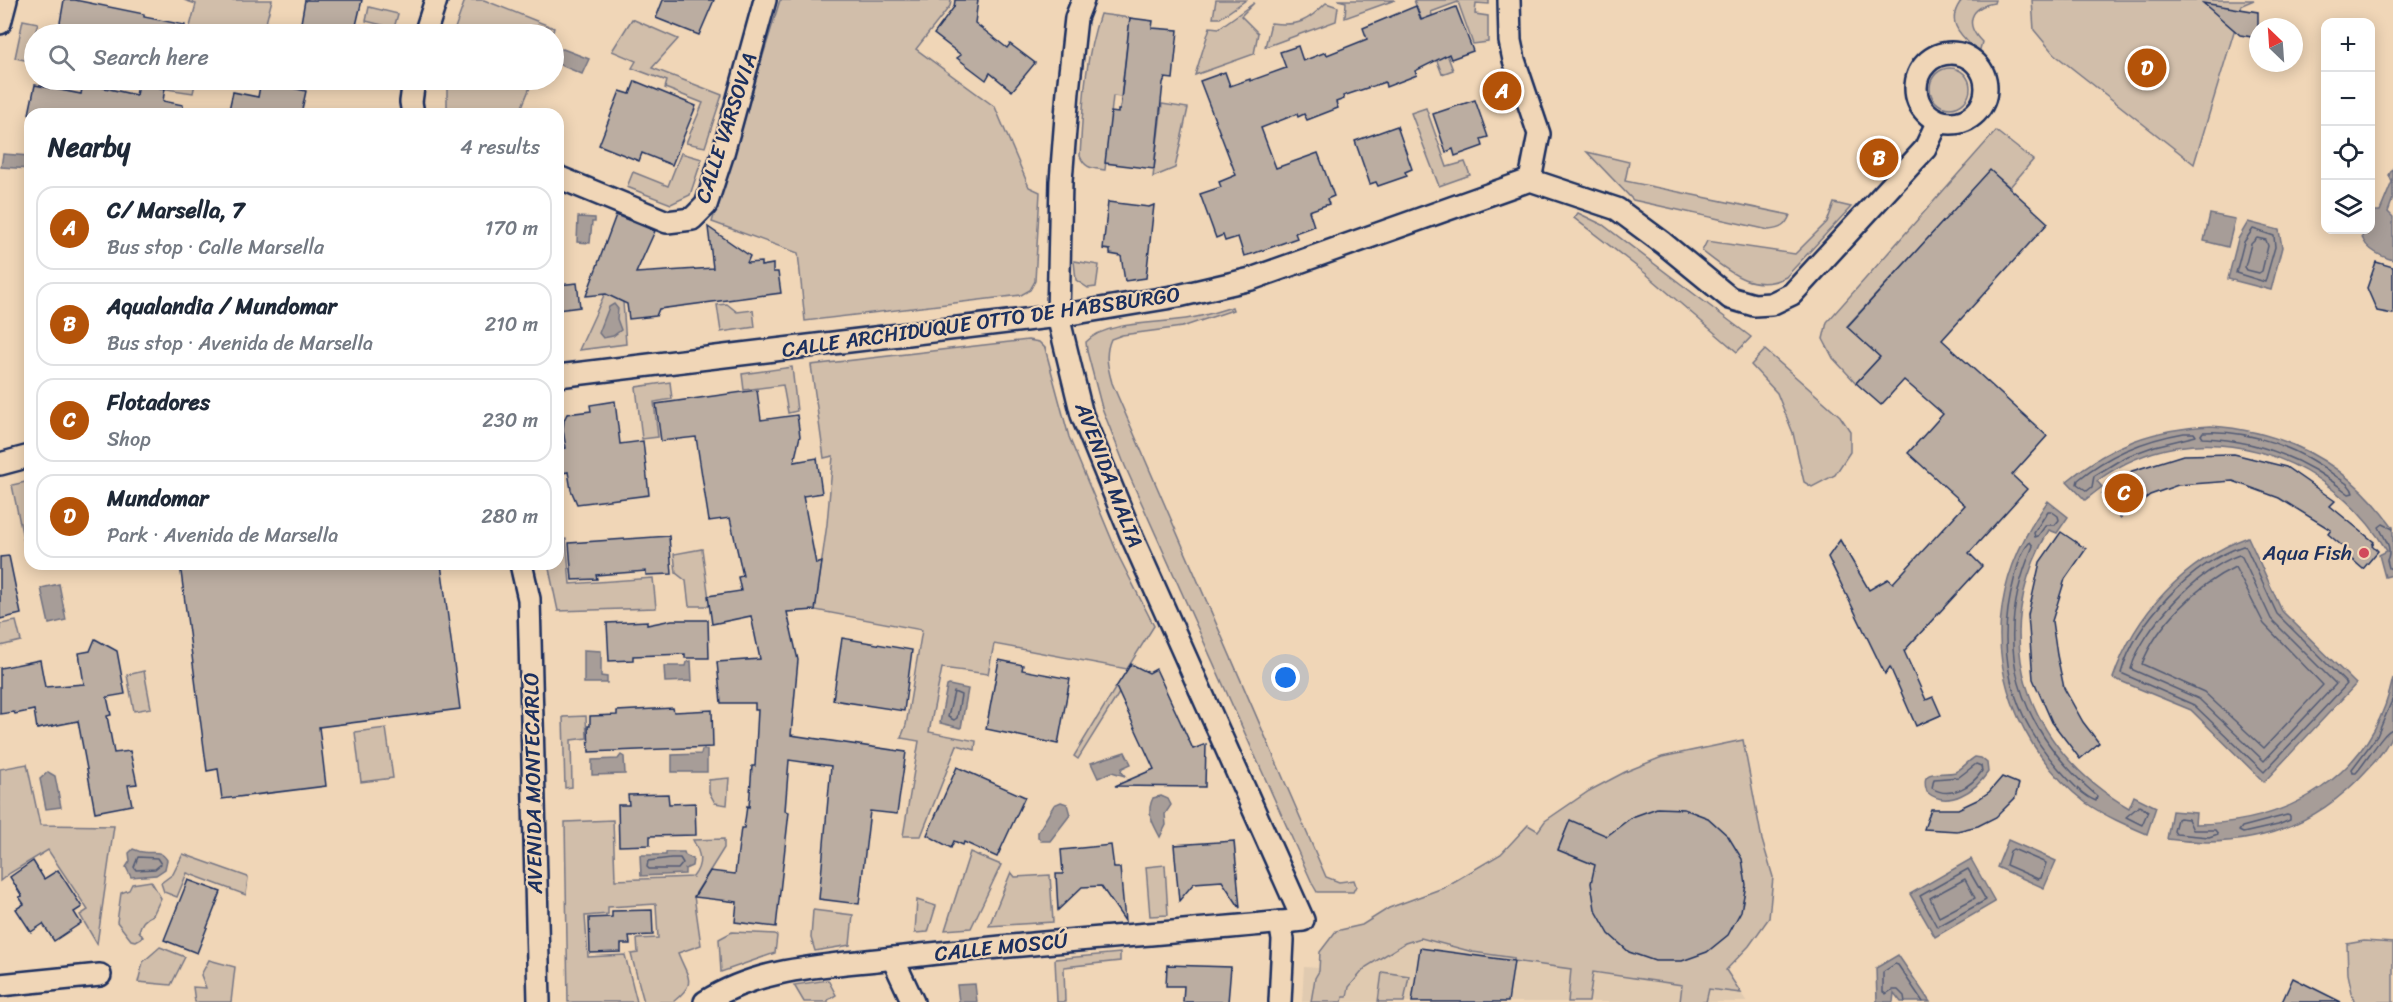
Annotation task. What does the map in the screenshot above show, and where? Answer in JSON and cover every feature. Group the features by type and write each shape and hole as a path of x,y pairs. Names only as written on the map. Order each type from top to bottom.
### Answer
{"street":[{"path":"0,23 6,0"},
{"path":"428,24 436,0"},
{"name":"CALLE VARSOVIA","path":"564,179 667,222 692,219 706,205 723,153 765,0"},
{"name":"AVENIDA MALTA","path":"1083,0 1076,18 1067,102 1058,315 1082,415 1132,537 1303,920"},
{"path":"1509,0 1510,41 1514,60 1539,134 1530,180 1617,209 1730,298 1754,305 1771,304 1792,294 1925,148 1938,121"},
{"path":"412,108 413,90"},
{"name":"CALLE ARCHIDUQUE OTTO DE HABSBURGO","path":"564,375 1058,315 1178,296 1251,279 1530,180"},
{"path":"0,464 24,458"},
{"name":"AVENIDA MONTECARLO","path":"522,570 529,599 530,619 539,1002"},
{"name":"CALLE MOSCÚ","path":"705,1002 732,986 760,977 801,969 975,948 1303,920"},
{"path":"1280,922 1283,940 1280,1002"},
{"path":"893,959 913,1002"},
{"path":"0,985 99,975"}],"shaded area":[{"path":"184,0 272,0 266,24 191,24 196,4"},
{"path":"465,0 484,0 544,24 457,24"},
{"path":"780,0 951,0 950,6 916,49 995,107 1029,187 1040,192 1035,281 1030,290 1021,295 805,321 798,253 712,222"},
{"path":"1216,0 1246,0 1220,18 1213,18"},
{"path":"1338,0 1395,0 1345,18 1346,2"},
{"path":"1414,0 1489,0 1489,4 1476,3 1475,14 1488,16 1488,42 1473,44 1458,2 1431,12 1453,70 1442,74"},
{"path":"1962,0 1995,0 1994,3 1979,8 1972,17 1973,29 1982,42 1979,53 1957,29 1955,23 1954,16"},
{"path":"2032,0 2254,0 2242,5 2194,164 2054,54 2034,30"},
{"path":"1254,3 1241,16 1258,33 1254,54 1195,75 1210,27 1219,28"},
{"path":"1326,3 1338,7 1336,21 1265,47 1271,23 1288,24 1302,21"},
{"path":"369,7 398,14 395,24 366,21"},
{"path":"1100,14 1130,18 1121,97 1113,96 1105,170 1087,166 1080,156 1087,67"},
{"path":"632,19 678,39 652,68 722,95 705,147 686,143 703,103 665,88 667,81 632,68 636,61 612,51"},
{"path":"23,20 38,23 24,24 24,60 15,58"},
{"path":"1950,68 1964,74 1970,88 1964,102 1950,108 1936,102 1930,88 1936,74"},
{"path":"173,90 194,90 193,93"},
{"path":"447,90 529,90 521,108 447,108"},
{"path":"1162,104 1188,108 1175,168 1153,177"},
{"path":"1426,108 1447,167 1465,162 1470,175 1439,186 1411,113"},
{"path":"1996,131 2033,160 2010,187 1990,171 1847,326 1880,357 1856,383 1833,358 1823,339 1827,322"},
{"path":"1587,152 1629,162 1625,181 1790,215 1782,226 1769,230 1633,200"},
{"path":"681,153 702,159 690,195 671,204 627,187 633,172 668,186"},
{"path":"1834,203 1851,207 1786,277 1774,282 1752,282 1741,278 1702,251 1707,241 1795,254 1827,222"},
{"path":"1578,213 1603,225 1751,337 1737,352 1645,273 1574,218"},
{"path":"1074,261 1099,265 1096,287 1088,288 1076,280"},
{"path":"605,293 623,302 626,344 579,350"},
{"path":"727,304 737,312 753,310 755,327 721,332 717,305"},
{"path":"1232,307 1233,310 1182,327 1122,335 1111,339 1107,356 1109,372 1326,877 1339,882 1354,880 1356,886 1353,892 1317,892 1313,885 1125,466 1102,408 1087,351 1086,342 1107,330 1121,326 1196,317"},
{"path":"1028,340 1039,342 1045,348 1069,437 1119,557 1154,626 1127,669 994,644 988,674 942,668 929,732 976,741 975,750 957,745 921,836 903,836 919,741 901,738 906,725 922,630 815,610 827,524 833,456 824,458 811,365"},
{"path":"1765,350 1840,416 1850,431 1850,452 1835,475 1812,487 1804,482 1793,433 1777,393 1751,365"},
{"path":"792,367 797,411 788,413 783,385 744,390 742,374"},
{"path":"670,382 672,399 654,402 658,437 642,439 636,387"},
{"path":"24,482 24,543 12,485"},
{"path":"564,539 566,539 570,584 653,578 656,608 558,611 549,570 564,570"},
{"path":"702,549 710,606 689,606 686,581 676,573 674,554"},
{"path":"16,621 21,641 0,646 0,624"},
{"path":"144,671 151,708 134,711 127,675"},
{"path":"1116,687 1121,690 1078,759 1074,756"},
{"path":"586,716 587,738 571,740 572,787 565,788 563,717"},
{"path":"386,728 393,778 361,782 355,732"},
{"path":"1743,740 1762,840 1773,877 1769,918 1749,946 1726,970 1741,993 1709,989 1706,1002 1680,1002 1682,985 1593,972 1589,1002 1568,1002 1571,969 1514,961 1514,958 1473,952 1421,938 1405,943 1366,967 1349,987 1347,997 1343,997 1342,1002 1311,1002 1315,978 1319,971 1320,952 1336,931 1362,925 1389,908 1443,888 1501,854 1528,825 1538,831 1545,821 1589,791 1625,772 1662,757","holes":["1570,821 1576,857 1558,849"]},
{"path":"27,764 40,825 114,826 97,944 80,915 88,910 48,850 0,881 0,769"},
{"path":"729,778 727,805 715,803 709,792 709,780"},
{"path":"613,820 615,880 693,877 700,859 693,840 724,839 724,848 694,896 701,945 678,953 689,980 686,990 673,1002 644,1002 631,954 638,953 637,939 658,938 656,904 608,907 608,914 585,916 588,957 625,955 637,1002 568,1002 565,822"},
{"path":"970,852 1001,865 971,928 945,930"},
{"path":"183,854 248,877 246,895 187,873 177,897 164,892 161,883 173,874"},
{"path":"1165,865 1168,915 1150,916 1146,867"},
{"path":"1011,872 1015,877 1050,875 1053,922 989,926"},
{"path":"151,881 161,898 153,915 141,926 139,931 143,937 136,941 131,940 117,922 121,893 129,890 132,884"},
{"path":"917,900 936,906 928,932 915,933"},
{"path":"813,910 853,915 850,945 815,951 811,938"},
{"path":"1404,914 1593,972 1741,993 1747,1002 1302,1002 1304,967 1319,968 1320,952 1336,931"},
{"path":"732,932 775,934 777,936 775,953 721,972 719,939"},
{"path":"2364,941 2393,943 2393,1002 2354,1002 2348,974 2347,944"},
{"path":"160,947 185,957 171,985 138,982 143,962"},
{"path":"1120,953 1120,961 1064,967 1065,1002 1057,1002 1055,959"},
{"path":"209,960 235,967 231,1002 195,1002 193,987 206,988 201,975"},
{"path":"1382,972 1409,976 1404,1002 1378,1002"},
{"path":"828,980 836,995 828,1002 804,1002 794,985"}],"water":[{"path":"564,49 589,59 582,74 564,66"},
{"path":"3,154 24,156 24,169 1,167"},
{"path":"2393,168 2393,198 2388,212 2393,217 2393,260 2371,250 2362,236 2362,234 2375,234 2375,211 2380,211 2392,182 2389,175"},
{"path":"2210,214 2235,219 2228,247 2204,241"},
{"path":"578,217 595,218 595,222 592,222 590,243 577,242"},
{"path":"2248,222 2279,230 2282,247 2271,290 2228,279 2238,239"},
{"path":"614,304 618,309 617,319 621,330 613,336 603,338 599,333 609,307"},
{"path":"2211,426 2239,429 2290,444 2314,455 2356,485 2393,527 2393,575 2385,577 2379,555 2387,551 2361,516 2330,488 2295,466 2257,451 2216,445 2176,447 2135,459 2097,481 2102,487 2085,500 2067,481 2100,457 2134,441 2170,431"},
{"path":"2048,501 2068,517 2057,533 2049,530 2030,570 2021,610 2020,649 2027,686 2042,722 2064,754 2093,783 2129,808 2134,796 2156,807 2147,834 2093,808 2056,775 2032,743 2016,712 2006,681 2001,650 2001,619 2006,589 2015,559 2029,530"},
{"path":"2248,537 2282,611 2356,684 2264,782 2191,710 2113,678 2134,632 2165,592 2203,560"},
{"path":"59,584 66,620 49,624 41,588"},
{"path":"584,650 601,651 601,676 607,677 607,683 584,683"},
{"path":"691,661 692,681 665,682 664,666 686,666 687,662"},
{"path":"2393,678 2393,729 2386,746 2366,771 2324,808 2276,831 2250,838 2196,842 2167,839 2172,811 2196,813 2195,824 2230,822 2263,815 2293,804 2321,788 2346,767 2366,742 2382,712"},
{"path":"949,685 968,689 961,728 940,723"},
{"path":"702,750 707,750 707,772 672,772 672,755 701,754"},
{"path":"1125,752 1131,764 1122,768 1121,771 1125,776 1112,772 1098,778 1091,763"},
{"path":"621,755 624,757 625,774 592,775 592,760 618,759"},
{"path":"1975,757 1987,763 1988,772 1969,791 1944,799 1927,792 1925,784 1928,775 1955,772"},
{"path":"48,772 55,776 61,807 46,809 40,779"},
{"path":"1161,796 1168,799 1171,805 1165,814 1166,825 1160,837 1151,819 1150,809 1153,798"},
{"path":"1061,802 1067,804 1070,815 1050,841 1041,841 1038,832 1054,805"},
{"path":"2008,840 2056,861 2044,888 1997,867"},
{"path":"133,849 162,854 167,860 165,869 156,875 131,877 126,867 130,861 129,853"},
{"path":"666,852 684,852 693,859 692,866 685,869 685,874 641,876 640,855 666,855"},
{"path":"1971,859 1995,902 1935,937 1910,894"},
{"path":"1898,955 1930,1002 1901,1002 1894,993 1893,1002 1877,1002 1876,968"},
{"path":"975,984 977,1002 959,1002 957,985"}],"building":[{"path":"64,0 75,0 180,24 60,24"},
{"path":"305,0 362,0 356,24 301,24"},
{"path":"663,0 714,0 699,35 656,18"},
{"path":"955,0 978,0 975,23 1007,48 1010,44 1035,63 1012,91 990,73 986,80 957,58 961,55 934,34 954,7"},
{"path":"2203,3 2258,12 2258,18 2249,18 2249,36 2240,35"},
{"path":"1416,6 1421,20 1456,7 1473,51 1451,59 1449,54 1415,71 1417,75 1386,87 1385,82 1343,96 1344,99 1336,102 1338,108 1307,120 1304,114 1298,117 1297,114 1261,128 1276,168 1318,153 1334,196 1327,199 1329,204 1309,211 1314,226 1295,233 1297,238 1255,253 1244,256 1238,237 1225,241 1223,235 1216,238 1200,194 1221,187 1219,182 1236,175 1200,81 1225,72 1230,86 1250,79 1250,81 1286,68 1280,52 1298,46 1303,61 1326,52 1327,55 1367,39 1363,28"},
{"path":"1130,18 1153,21 1152,28 1178,30 1173,79 1165,78 1163,83 1154,169 1105,163 1111,112 1118,113 1120,110"},
{"path":"635,81 696,106 672,165 642,153 639,161 599,145 620,91 630,94"},
{"path":"34,90 61,90 81,94 82,90 114,90 136,95 137,90 165,90 163,101 183,105 183,108 30,108"},
{"path":"259,90 306,91 302,108 229,108 233,92 258,97"},
{"path":"1475,100 1488,137 1481,139 1483,146 1455,156 1453,149 1446,152 1433,114"},
{"path":"1397,126 1412,169 1405,172 1407,176 1378,186 1376,182 1370,184 1355,141"},
{"path":"1990,170 2048,223 1942,340 2047,436 2012,475 2027,489 1969,553 1982,566 1904,651 1926,700 1933,697 1941,715 1916,726 1890,667 1885,674 1828,557 1840,540 1869,590 1888,579 1893,583 1965,505 1908,453 1943,414 1904,380 1881,405 1856,383 1880,357 1847,327"},
{"path":"1108,202 1149,207 1154,205 1146,278 1125,281 1121,256 1110,254 1110,250 1103,249"},
{"path":"616,215 655,231 636,273 713,268 708,227 750,256 747,263 761,262 761,266 773,264 773,272 778,272 781,293 659,309 656,316 629,319 627,304 606,294 586,296"},
{"path":"2376,262 2393,267 2393,314 2377,311 2367,288"},
{"path":"577,283 580,307 564,309 564,284"},
{"path":"757,390 761,420 797,415 800,436 794,462 817,458 822,493 803,496 816,564 822,562 815,610 787,612 798,660 791,735 906,752 897,814 870,811 859,904 819,899 831,766 789,760 785,811 789,812 776,927 735,922 737,902 694,897 710,871 735,874 741,828 744,828 747,806 749,807 752,766 755,766 758,710 755,710 755,703 721,703 717,662 760,659 751,616 712,624 708,596 741,591 738,577 743,576 730,518 709,521 696,437 661,441 656,404"},
{"path":"615,401 620,444 643,441 649,495 577,504 571,490 568,472 564,473 564,448 566,448 564,420 567,414 591,411 590,405"},
{"path":"2234,454 2286,467 2335,501 2330,506 2374,542 2372,545 2378,551 2363,569 2347,555 2349,552 2328,534 2331,530 2279,498 2233,481 2178,485 2150,495 2120,518 2102,494 2132,471 2183,455"},
{"path":"2061,532 2086,549 2065,579 2052,621 2064,688 2083,722 2099,743 2080,759 2052,722 2033,679 2028,615 2040,562"},
{"path":"669,536 672,574 646,575 646,571 596,575 597,579 572,580 569,543"},
{"path":"9,556 21,614 0,619 0,557"},
{"path":"181,570 442,570 460,709 319,727 326,786 222,799 218,769 207,771"},
{"path":"672,620 708,620 709,658 685,658 685,654 633,656 633,660 609,661 607,623 647,621 647,625"},
{"path":"842,638 912,650 904,711 833,700"},
{"path":"95,639 117,651 125,694 107,697 111,715 107,716 114,753 130,751 137,784 128,785 132,805 95,812 78,721 37,729 34,710 0,714 0,668 40,660 45,687 84,684 79,653 90,651"},
{"path":"999,660 1023,665 1022,670 1070,679 1058,744 986,729"},
{"path":"1131,664 1149,673 1156,669 1193,749 1206,744 1205,787 1115,786 1154,769 1116,687"},
{"path":"673,708 674,712 712,710 713,747 589,752 590,716 617,715 617,711"},
{"path":"957,767 1025,797 997,857 964,842 963,845 954,841 951,848 927,835"},
{"path":"2002,777 2019,784 2015,798 1996,817 1978,826 1957,831 1924,829 1931,809 1958,809 1989,792"},
{"path":"668,794 669,804 695,803 696,835 650,836 650,845 619,846 618,805 629,805 628,795"},
{"path":"1657,808 1684,809 1708,818 1728,836 1742,859 1746,885 1741,911 1728,935 1707,952 1682,961 1655,961 1629,952 1609,934 1595,909 1591,883 1595,865 1558,850 1570,820 1607,836 1632,817"},
{"path":"1234,841 1240,908 1222,881 1194,883 1179,901 1174,845"},
{"path":"1111,845 1114,868 1120,868 1125,921 1101,886 1082,887 1058,910 1056,874 1063,874 1061,850"},
{"path":"33,861 44,879 58,870 82,907 74,912 81,923 54,941 43,924 31,932 16,909 24,904 19,897 22,896 10,877"},
{"path":"188,880 221,892 197,953 164,940"},
{"path":"652,910 653,935 629,936 630,944 621,944 621,952 590,953 589,918 612,917 612,911"},
{"path":"1420,948 1514,961 1508,1002 1412,1002"},
{"path":"1167,965 1231,967 1228,1002 1183,1002 1184,986 1166,986"},
{"path":"2293,978 2341,1002 2282,1002"}],"place":[{"name":"Mundomar","path":"2147,68"},
{"name":"C/ Marsella, 7","path":"1502,91"},
{"name":"Aqualandia / Mundomar","path":"1879,158"},
{"name":"Flotadores","path":"2124,493"},
{"name":"Aqua Fish","path":"2364,553"}]}
